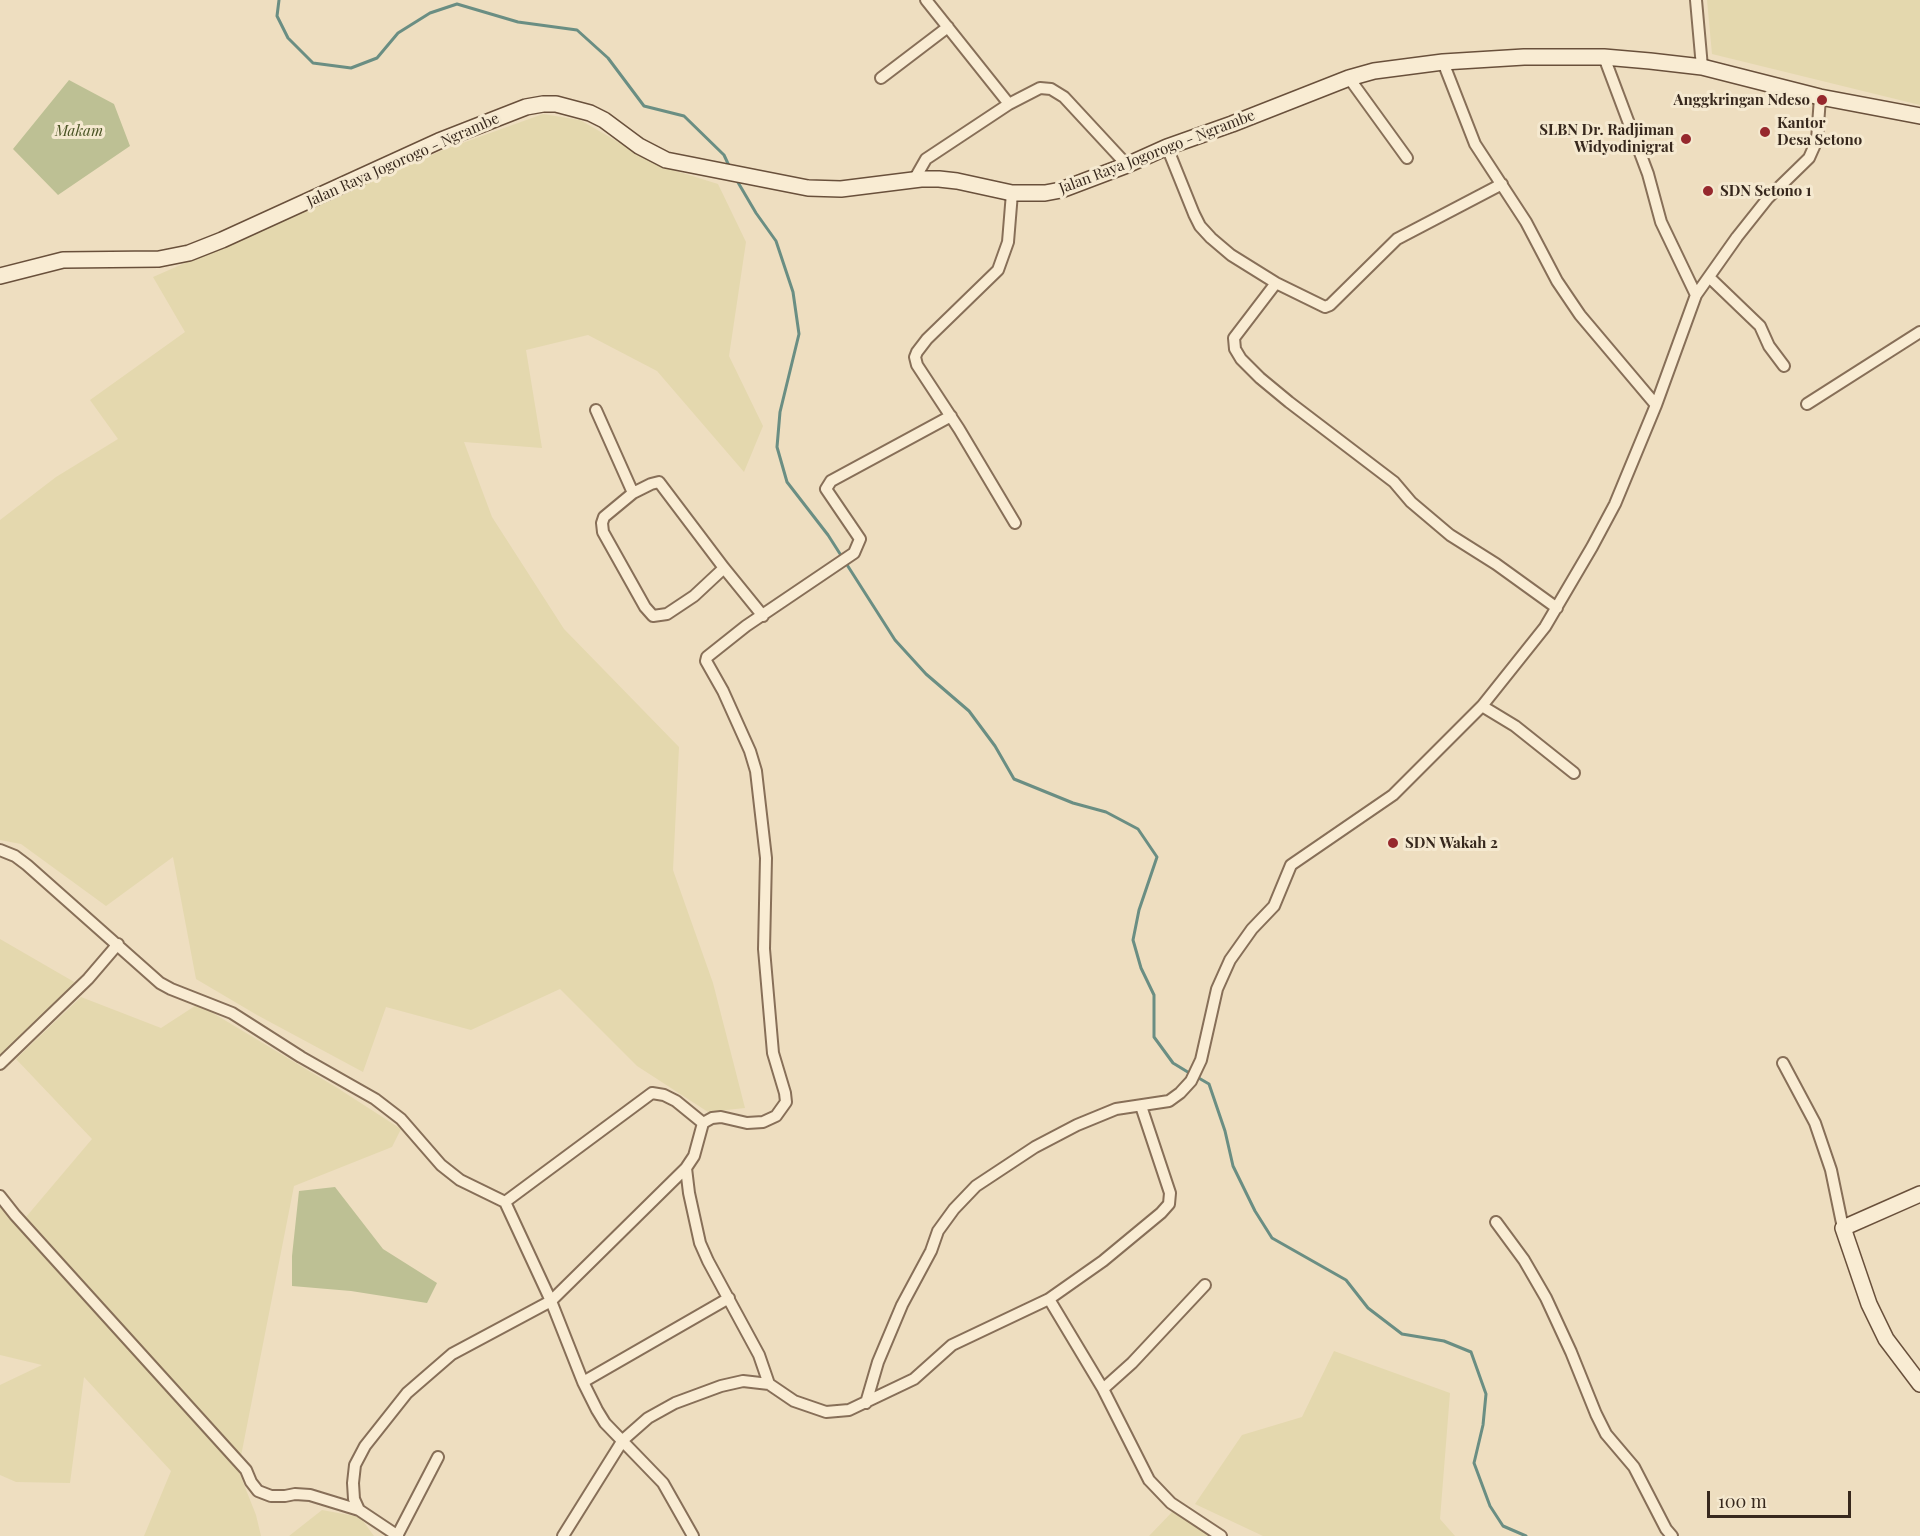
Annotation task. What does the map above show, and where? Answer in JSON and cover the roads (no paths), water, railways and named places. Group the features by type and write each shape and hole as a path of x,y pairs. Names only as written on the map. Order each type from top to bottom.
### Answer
{"main road":[{"name":"Jalan Raya Jogorogo - Ngrambe","path":"0,276 63,260 159,259 189,253 439,141 526,107 543,104 556,104 590,113 639,146 676,163 808,188 858,187 914,180 957,181 1012,193 1053,192 1349,78 1374,71 1443,62 1524,57 1604,57 1702,67 1820,97 1920,116"},
{"path":"1920,1194 1843,1228 1869,1304 1886,1339 1920,1384"}],"street":[{"path":"926,0 1009,104"},
{"path":"1696,0 1702,67"},
{"path":"881,78 948,27"},
{"path":"1604,57 1648,174 1661,222 1696,295"},
{"path":"1443,62 1475,144 1526,222 1557,281 1580,315 1656,405"},
{"path":"1349,78 1407,158"},
{"path":"914,180 926,159 1009,104 1040,88 1059,92 1127,165"},
{"path":"866,1403 878,1362 902,1305 931,1251 938,1231 954,1209 976,1186 1035,1147 1077,1125 1116,1109 1169,1101 1180,1093 1191,1081 1201,1060 1217,989 1226,969 1242,941 1274,906 1291,865 1393,795 1482,706 1535,640 1557,608 1615,504 1656,405 1696,295 1768,198 1809,158 1817,140 1820,97"},
{"path":"1167,147 1200,226 1231,255 1276,283 1324,307 1330,305 1397,239 1502,184"},
{"path":"1012,193 1008,242 998,270 927,339 915,357 917,364 1015,523"},
{"path":"1709,277 1760,326 1769,346 1784,366"},
{"path":"1276,283 1234,338 1235,349 1241,359 1289,402 1394,482 1411,502 1450,535 1496,564 1557,608"},
{"path":"1808,404 1920,332"},
{"path":"596,410 633,493"},
{"path":"359,1510 354,1499 355,1465 364,1446 407,1393 452,1354 551,1301 686,1168 698,1145 703,1123 712,1118 721,1117 747,1123 763,1122 776,1116 786,1102 773,1053 764,949 766,858 756,771 750,751 728,701 706,661 709,654 842,563 858,548 860,539 857,533 826,489 831,481 951,416"},
{"path":"724,568 694,596 667,614 653,616 645,607 603,532 602,523 611,510 633,493 659,482 763,615"},
{"path":"1482,706 1515,726 1574,773"},
{"path":"0,850 15,856 27,865 160,983 232,1013 301,1057 375,1099 401,1119 441,1165 460,1180 505,1202 551,1301 582,1382 605,1423 663,1483 693,1536"},
{"path":"0,1064 88,980 118,944"},
{"path":"1783,1063 1815,1123 1831,1170 1843,1228"},
{"path":"505,1202 652,1093 664,1095 676,1101 703,1123"},
{"path":"562,1536 623,1440 648,1418 675,1403 721,1386 743,1381 769,1384 794,1401 826,1412 849,1410 914,1379 952,1345 1049,1299 1103,1261 1169,1204 1170,1193 1141,1106"},
{"path":"686,1168 700,1243 759,1355 769,1384"},
{"path":"0,1196 246,1470 258,1491 271,1496 310,1495 359,1510 398,1536 438,1457"},
{"path":"1496,1222 1524,1260 1546,1298 1606,1434 1634,1467 1666,1529 1672,1536"},
{"path":"1103,1389 1132,1363 1205,1285"},
{"path":"582,1382 729,1298"},
{"path":"1049,1299 1103,1389 1149,1480 1171,1503 1221,1536"}],"waterway":[{"path":"279,0 277,16 288,38 313,63 351,68 377,58 398,33 430,13 457,4 518,22 577,30 608,58 644,106 684,116 724,155 730,168"},
{"path":"736,179 776,241 793,292 799,334 780,412 777,447 787,482 828,535 895,640 926,674 969,711 995,746 1014,779 1073,803 1106,812 1138,829 1157,857 1139,910 1133,940 1141,968 1154,995 1154,1037 1173,1063 1191,1074"},
{"path":"1197,1077 1209,1084 1225,1131 1233,1166 1255,1211 1272,1238 1346,1280 1368,1308 1402,1334 1444,1341 1471,1352 1486,1394 1483,1425 1474,1463 1490,1506 1503,1526 1526,1536"}],"place":[{"name":"Anggkringan Ndeso","path":"1822,100"},
{"name":"Kantor Desa Setono","path":"1765,132"},
{"name":"SLBN Dr. Radjiman Widyodinigrat","path":"1686,139"},
{"name":"SDN Setono 1","path":"1708,191"},
{"name":"SDN Wakah 2","path":"1393,843"}],"park label":[{"name":"Makam","path":"79,131"}]}
